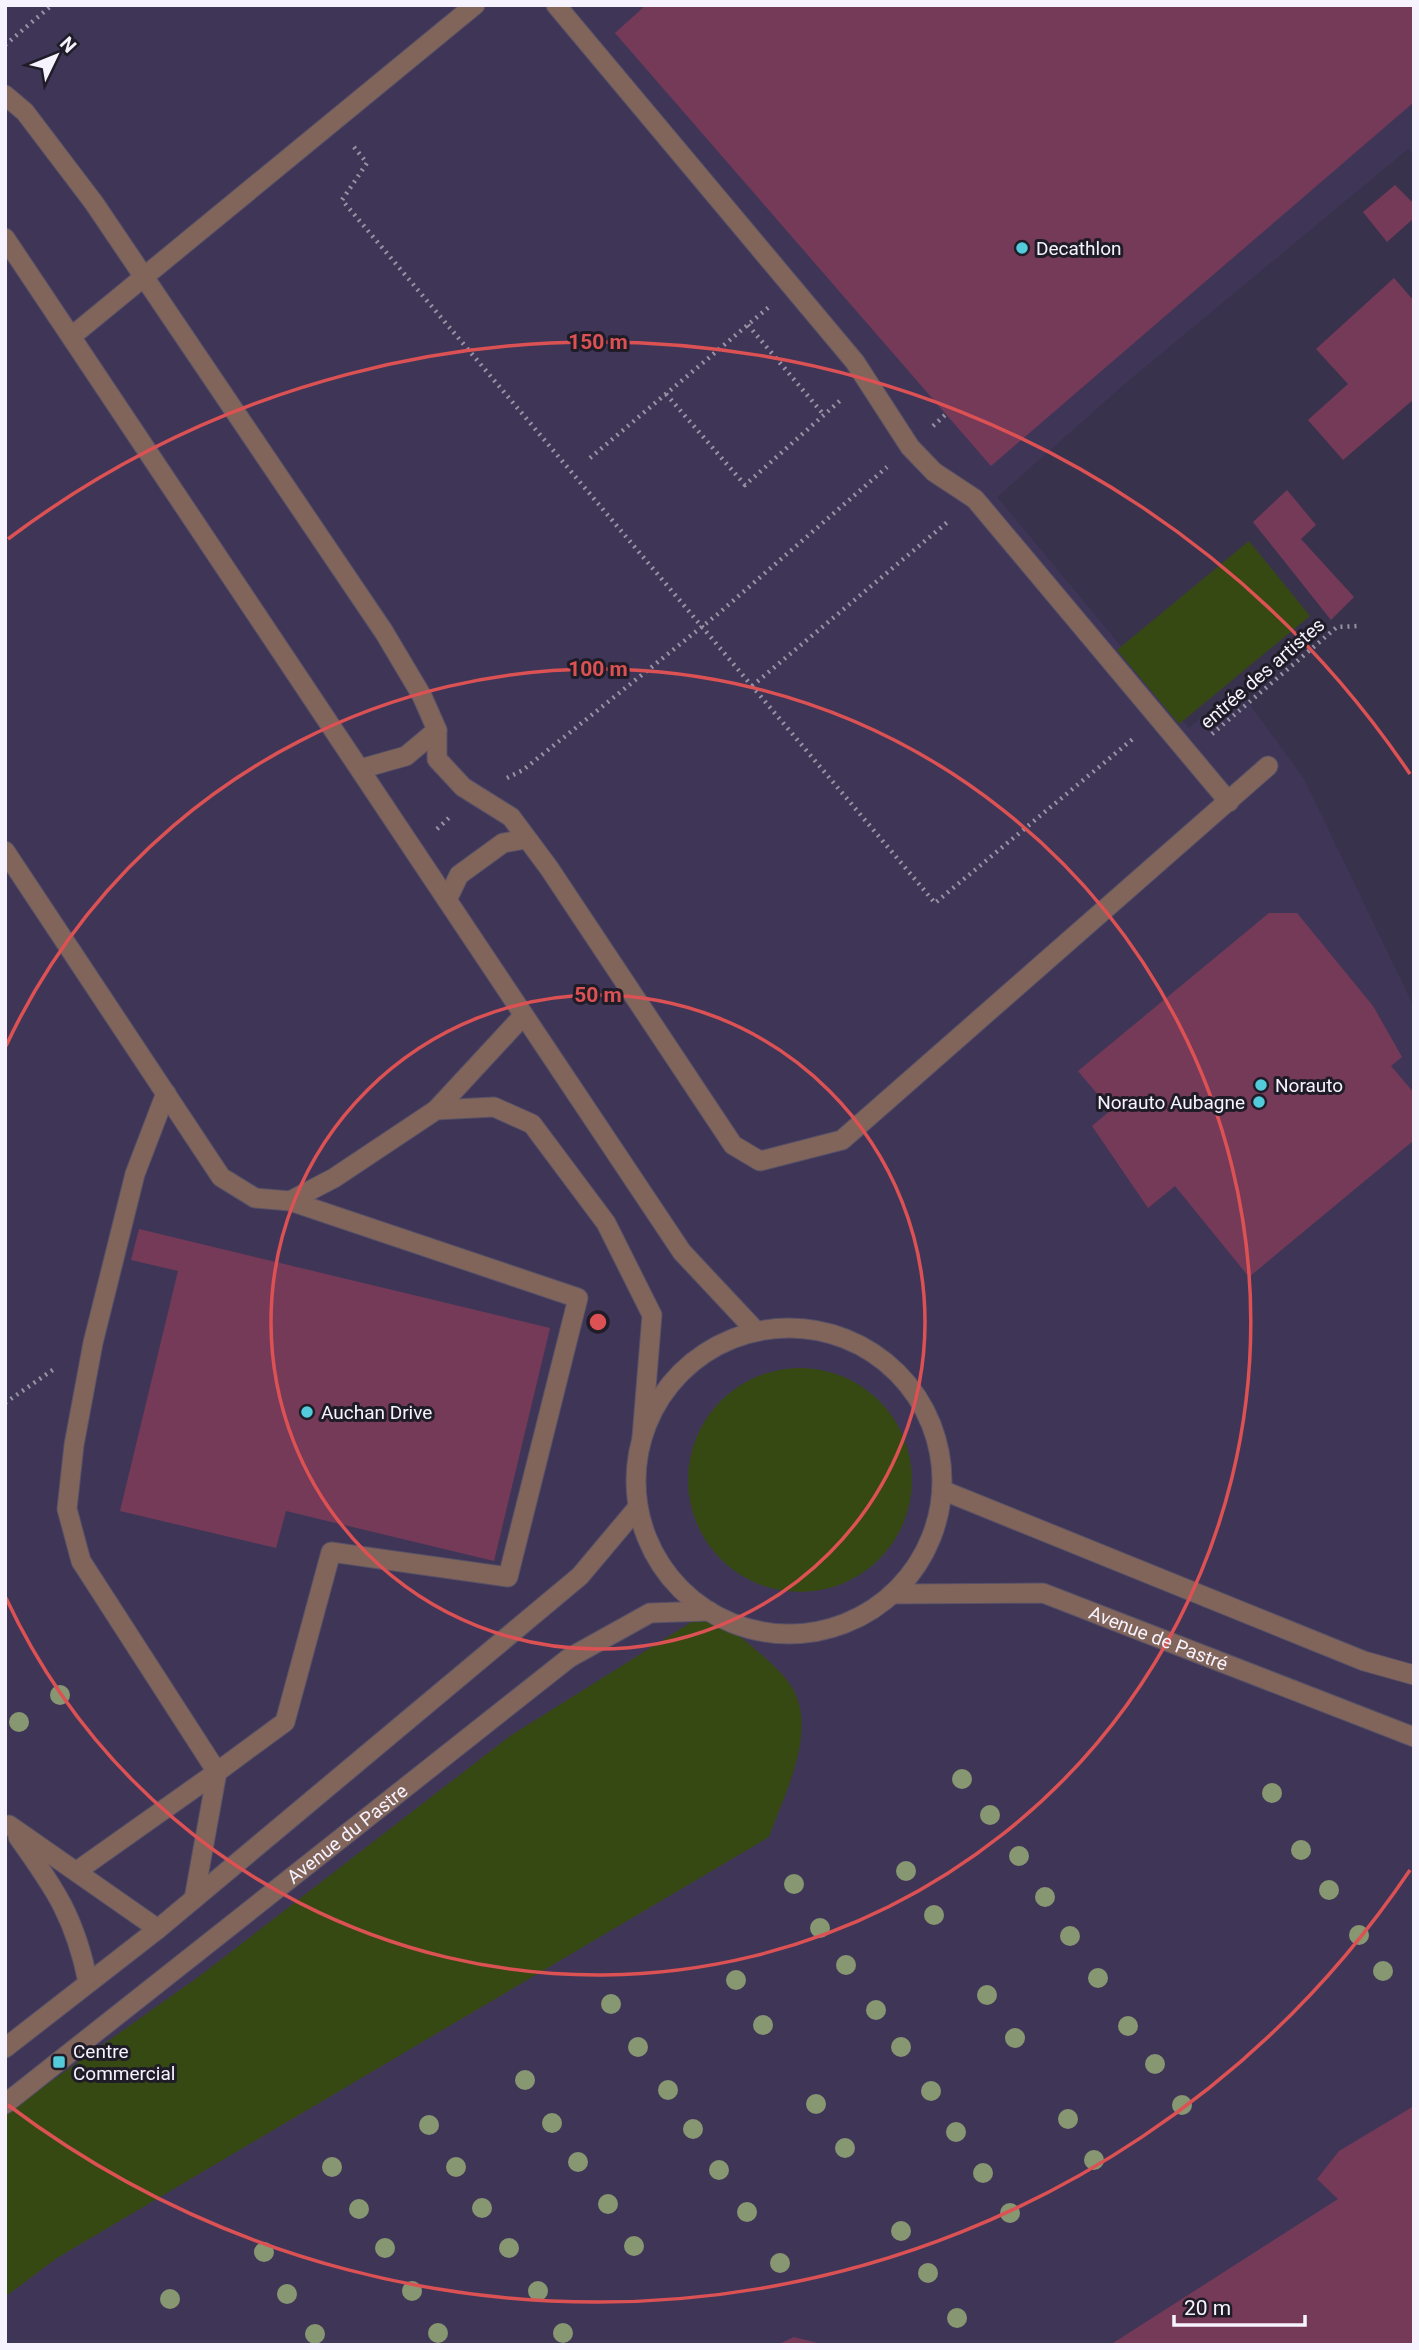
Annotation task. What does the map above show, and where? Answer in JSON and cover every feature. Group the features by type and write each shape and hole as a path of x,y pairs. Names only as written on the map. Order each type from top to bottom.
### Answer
{"street":[{"path":"72,336 475,5"},
{"path":"556,5 865,378 910,447 933,472 975,499 1229,802"},
{"path":"5,95 25,112 94,203 384,632 422,696 437,730 437,760 463,788 511,817 733,1145 760,1161 842,1140 1268,766"},
{"path":"5,237 682,1252 756,1331"},
{"path":"360,769 406,756 437,730"},
{"path":"447,900 459,874 503,843 526,839"},
{"path":"5,851 221,1177 255,1198 289,1201 578,1298 508,1577 331,1552 285,1722 77,1871"},
{"path":"289,1201 334,1178 436,1110 523,1016"},
{"path":"166,1093 135,1174 93,1343 74,1445 67,1509 81,1561 217,1772 194,1899"},
{"path":"436,1110 494,1107 532,1125 606,1223 652,1315 636,1490 638,1507 645,1532 669,1577 709,1611 747,1628 798,1634 841,1627 874,1609 909,1579 921,1560 934,1527 942,1490 942,1461 935,1434 905,1380 885,1361 863,1347 832,1334 799,1328 756,1331 726,1342 681,1370 663,1395 642,1437"},
{"path":"942,1490 1364,1661 1414,1675"},
{"path":"5,2048 158,1929 580,1576 638,1507"},
{"name":"Avenue de Pastré","path":"892,1594 1043,1593 1414,1737"},
{"name":"Avenue du Pastre","path":"5,2104 569,1658 650,1613 709,1611"},
{"path":"88,1982 79,1937 54,1887 9,1825 158,1929"}],"path":[{"path":"5,45 51,5"},
{"path":"333,122 367,163 342,200 934,903 1159,718"},
{"path":"590,458 791,288"},
{"path":"748,325 824,415"},
{"path":"666,394 745,485 865,378"},
{"path":"413,849 475,795 523,770 702,626 945,415"},
{"path":"752,686 975,499"},
{"name":"entrée des artistes","path":"1189,754 1337,627 1357,626"},
{"path":"5,1403 93,1343"}],"shaded area":[{"path":"5,5 1414,5 1414,154 1408,149 1127,382 997,497 1189,728 1237,687 1304,779 1414,1007 1414,2345 5,2345"}],"green space":[{"path":"1249,541 1310,616 1179,724 1117,650"},
{"path":"800,1368 822,1370 843,1377 862,1387 879,1401 893,1418 903,1437 910,1458 910,1502 903,1523 893,1542 879,1559 862,1573 843,1583 822,1590 800,1592 778,1590 757,1583 738,1573 721,1559 707,1542 697,1523 690,1502 688,1480 690,1458 697,1437 707,1418 721,1401 738,1387 757,1377 778,1370"},
{"path":"709,1611 769,1661 786,1679 797,1697 801,1736 797,1758 769,1837 57,2258 5,2297 5,2114 201,1975 510,1736"}],"building":[{"name":"Decathlon","path":"646,5 1414,5 1414,102 991,466 615,33"},
{"path":"1395,185 1414,204 1414,218 1387,242 1363,212"},
{"path":"1394,278 1414,301 1414,399 1343,460 1308,420 1348,384 1316,349"},
{"path":"1287,490 1316,525 1301,539 1354,597 1331,620 1253,522"},
{"name":"Norauto Aubagne","path":"1269,913 1297,913 1373,1006 1402,1057 1391,1066 1414,1093 1414,1135 1413,1141 1249,1277 1175,1186 1148,1208 1092,1126 1111,1110 1078,1071"},
{"name":"Auchan Drive","path":"139,1229 550,1328 494,1561 286,1511 276,1548 120,1511 178,1271 131,1260"},
{"path":"1414,2106 1414,2345 1110,2345 1338,2199 1317,2179 1339,2151"},
{"path":"794,2337 821,2344 821,2345 777,2345"}],"place":[{"name":"Decathlon","path":"1022,248"},
{"name":"Norauto","path":"1261,1085"},
{"name":"Norauto Aubagne","path":"1259,1102"},
{"name":"Auchan Drive","path":"307,1412"},
{"name":"Centre Commercial","path":"59,2062"}]}
